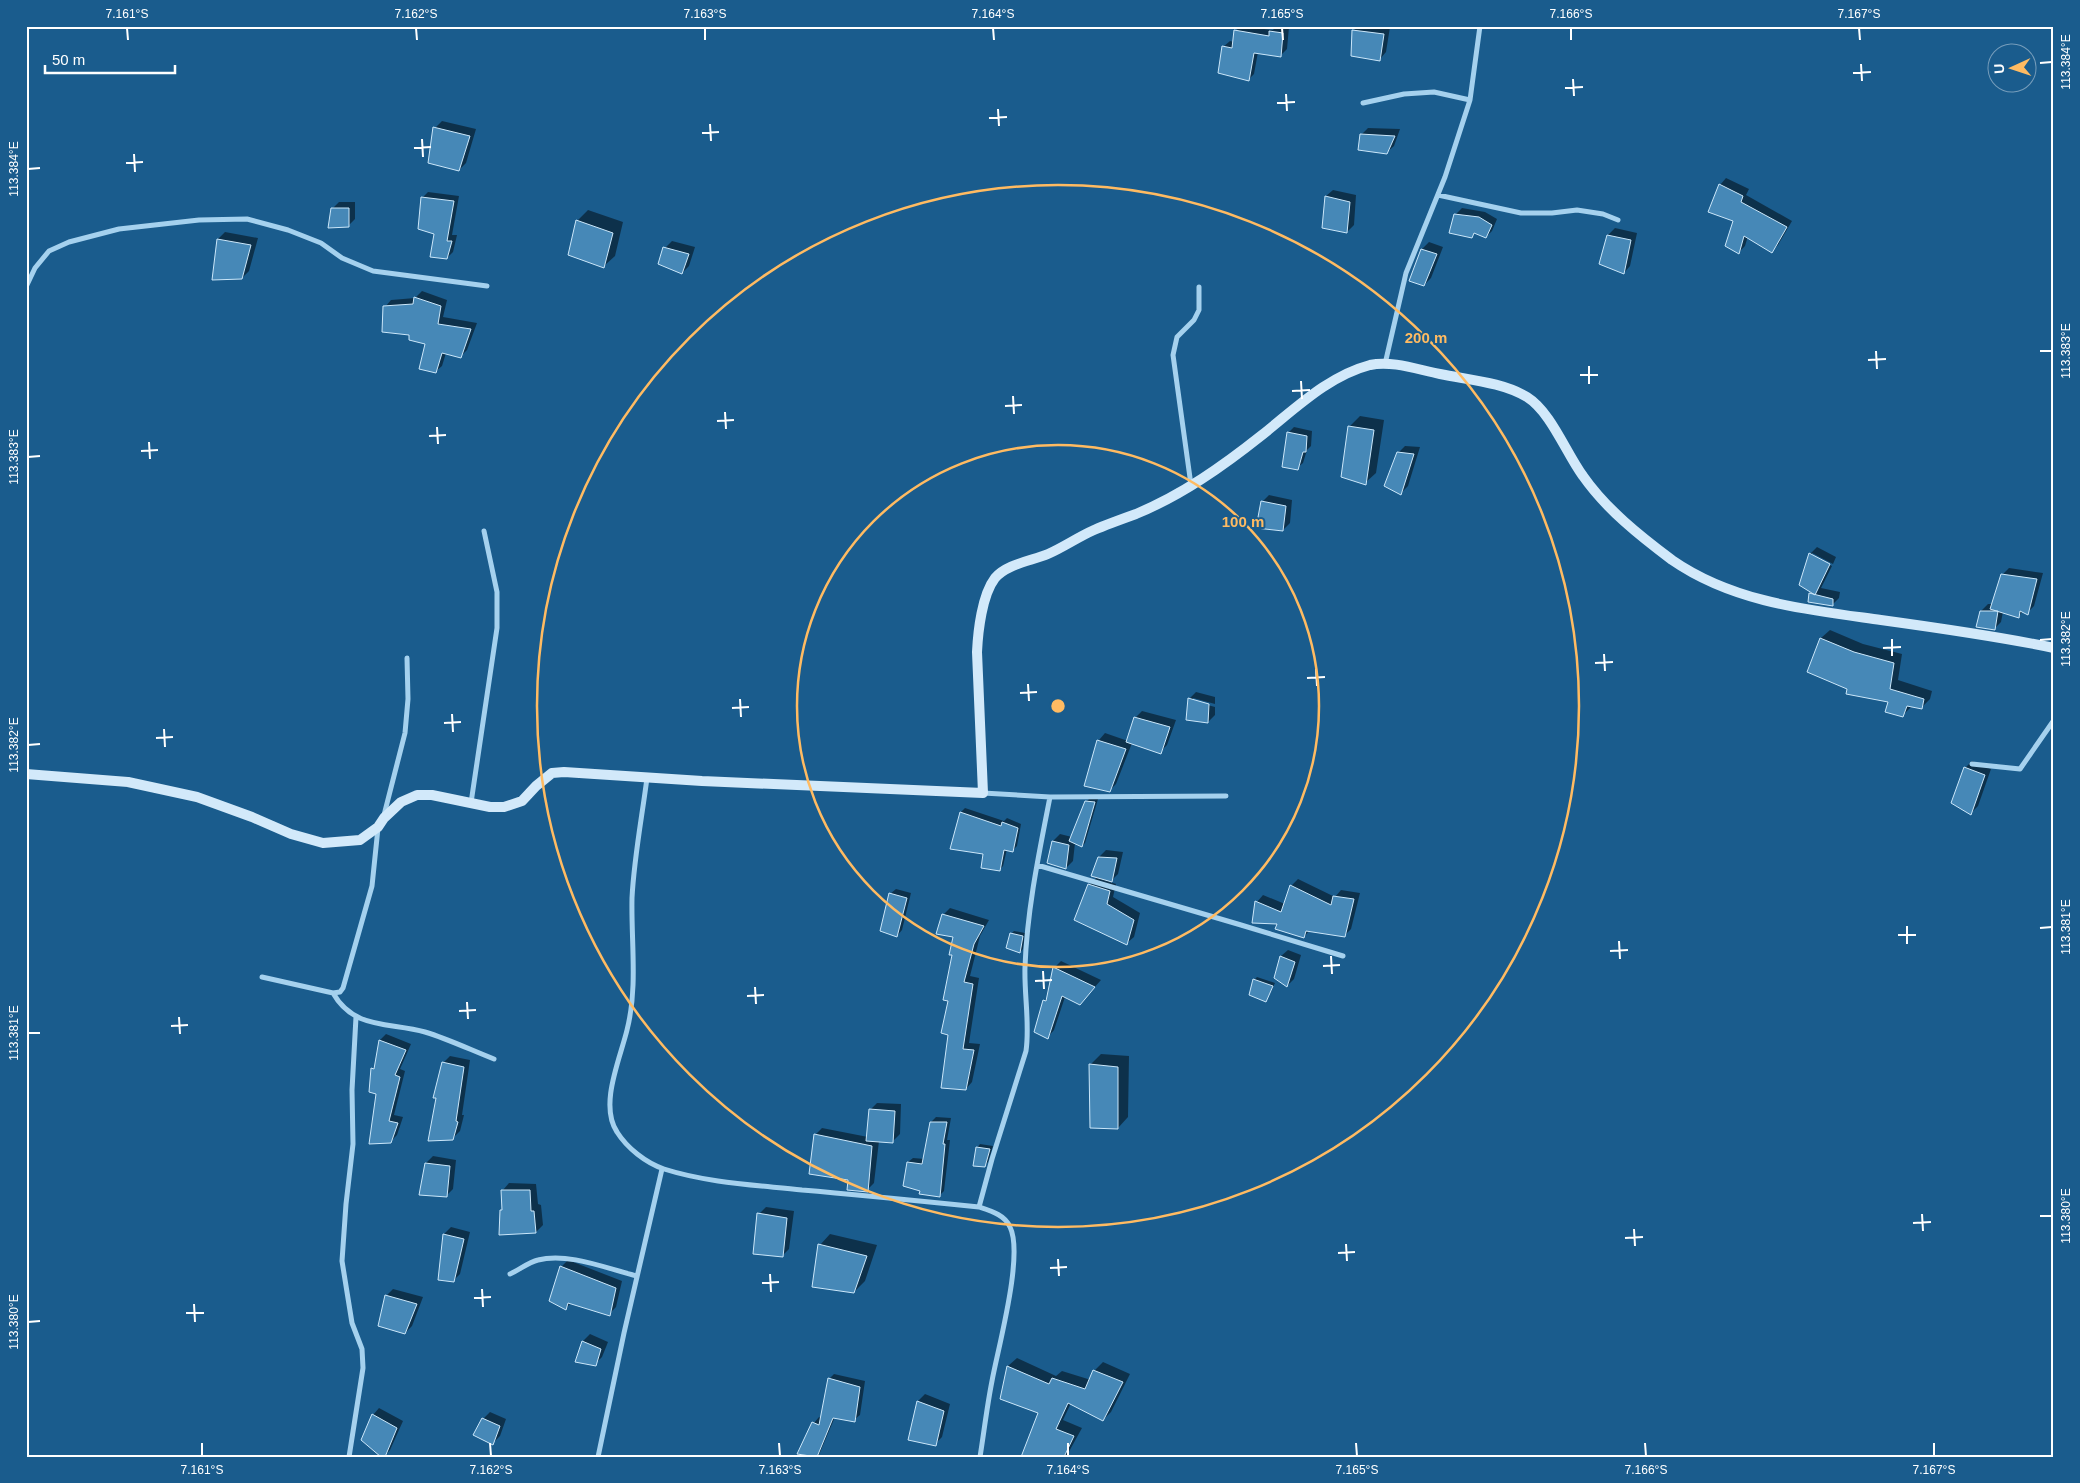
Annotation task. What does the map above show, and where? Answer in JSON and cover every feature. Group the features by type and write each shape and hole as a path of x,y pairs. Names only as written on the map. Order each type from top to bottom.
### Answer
{"street":[{"path":"1385,364 1406,273 1438,195 1470,100 1480,26"},
{"path":"1363,103 1404,94 1434,92 1470,100"},
{"path":"1438,195 1521,213 1552,214 1577,210 1603,214 1618,220"},
{"path":"26,287 35,268 48,251 69,242 119,229 199,220 247,219 288,230 313,240 342,258 373,272 487,286"},
{"path":"1191,486 1173,355 1177,337 1194,320 1199,310 1199,287"},
{"path":"983,793 976,652 985,602 990,586 996,578 1009,569 1057,549 1092,530 1139,512 1191,486 1236,455 1323,387 1372,364 1385,364 1497,385 1526,396 1545,414 1583,477 1611,509 1669,557 1690,572 1720,587 1789,606 1974,633 2054,648"},
{"path":"471,803 497,628 497,592 484,531"},
{"path":"384,818 405,732 408,699 407,658"},
{"path":"1972,764 2020,769 2054,720"},
{"path":"26,774 128,782 197,796 291,834 323,843 360,840 378,827 384,818 401,802 417,795 432,795 490,807 504,807 522,801 552,773 564,772 1050,797 1226,796"},
{"path":"647,777 632,896 633,994 628,1028 613,1083 609,1112 616,1132 630,1148 662,1169 719,1181 750,1185 979,1207 993,1211 1003,1218 1010,1226 1014,1239 1010,1295 991,1384 980,1457"},
{"path":"979,1207 1026,1051 1028,1037 1026,948 1037,865 1050,797"},
{"path":"262,977 333,993 340,992 354,953 372,886 378,827"},
{"path":"1037,865 1343,956"},
{"path":"333,993 338,1002 356,1017 370,1023 424,1032 494,1059"},
{"path":"349,1457 362,1368 362,1349 352,1323 342,1261 353,1144 352,1090 356,1017"},
{"path":"598,1457 662,1169"},
{"path":"510,1274 536,1260 553,1257 567,1258 637,1276"}],"building":[{"path":"1234,30 1269,36 1269,31 1283,33 1281,57 1254,53 1249,81 1218,73 1222,46 1232,48"},
{"path":"1352,30 1384,34 1380,61 1351,56"},
{"path":"433,127 470,136 459,171 428,163"},
{"path":"1360,134 1395,136 1387,154 1358,150"},
{"path":"1719,184 1743,196 1741,202 1787,227 1772,253 1744,236 1739,254 1725,246 1733,221 1708,212"},
{"path":"1325,196 1350,202 1347,233 1322,228"},
{"path":"421,197 454,201 447,241 452,241 447,259 430,257 434,234 418,229"},
{"path":"331,208 349,208 349,227 328,228"},
{"path":"1454,214 1479,217 1492,225 1486,238 1474,233 1472,238 1449,233"},
{"path":"576,220 613,233 604,268 568,255"},
{"path":"1607,235 1631,240 1624,274 1599,264"},
{"path":"217,239 251,245 242,279 212,280"},
{"path":"663,247 689,254 682,274 658,264"},
{"path":"1421,249 1437,254 1424,286 1409,281"},
{"path":"414,297 441,306 438,324 471,329 461,358 442,353 436,373 419,369 425,344 409,340 409,335 382,332 383,306 413,304"},
{"path":"1348,426 1374,430 1366,485 1341,477"},
{"path":"1287,432 1307,436 1306,452 1303,452 1298,470 1282,467"},
{"path":"1397,452 1414,454 1401,495 1384,486"},
{"path":"1261,501 1286,506 1283,531 1256,528"},
{"path":"1809,553 1830,564 1815,595 1799,585"},
{"path":"2001,574 2037,579 2028,615 2020,611 2019,618 1990,609"},
{"path":"1809,593 1833,599 1833,606 1808,602"},
{"path":"1980,611 1998,611 1995,630 1976,627"},
{"path":"1820,638 1854,652 1894,663 1890,689 1924,699 1922,709 1907,706 1903,717 1885,712 1888,702 1846,694 1847,689 1807,672"},
{"path":"1188,698 1209,704 1208,723 1186,720"},
{"path":"1134,717 1170,727 1161,754 1126,742"},
{"path":"1097,740 1126,749 1110,792 1084,786"},
{"path":"1964,767 1985,775 1971,815 1951,803"},
{"path":"1085,801 1095,802 1082,847 1069,841"},
{"path":"960,812 1001,826 1002,822 1018,828 1013,852 1004,850 1000,871 981,868 983,854 950,849"},
{"path":"1052,841 1069,845 1066,869 1047,863"},
{"path":"1098,857 1117,858 1112,882 1091,876"},
{"path":"1088,884 1110,891 1107,904 1134,920 1127,945 1074,920"},
{"path":"1290,885 1331,905 1333,896 1354,899 1345,937 1306,931 1304,938 1275,929 1277,924 1252,923 1255,901 1281,912"},
{"path":"889,893 907,898 897,937 880,931"},
{"path":"942,914 984,926 974,944 964,982 973,984 963,1049 974,1050 966,1090 941,1088 948,1035 941,1033 948,1001 943,1000 952,955 949,955 953,937 936,934"},
{"path":"1010,933 1023,936 1020,953 1006,948"},
{"path":"1280,956 1295,962 1287,987 1274,978"},
{"path":"1053,967 1095,987 1080,1005 1062,996 1048,1039 1034,1032 1043,1000 1046,1001"},
{"path":"1253,979 1273,986 1266,1002 1249,995"},
{"path":"379,1040 406,1050 395,1075 400,1077 389,1121 398,1123 391,1143 369,1144 376,1094 369,1092 371,1068 374,1069"},
{"path":"442,1062 464,1067 456,1121 458,1122 453,1140 428,1141 436,1098 433,1098"},
{"path":"1089,1064 1118,1067 1118,1129 1090,1128"},
{"path":"869,1109 895,1111 893,1143 866,1141"},
{"path":"930,1122 947,1122 943,1144 945,1144 940,1197 919,1194 920,1191 903,1186 907,1162 922,1164"},
{"path":"814,1134 872,1146 868,1192 847,1190 848,1180 809,1174"},
{"path":"976,1147 990,1149 985,1167 973,1166"},
{"path":"425,1163 450,1166 447,1197 419,1195"},
{"path":"501,1190 530,1190 531,1211 534,1211 536,1233 499,1235 500,1210 502,1210"},
{"path":"757,1213 787,1218 783,1257 753,1254"},
{"path":"443,1234 464,1239 454,1282 438,1280"},
{"path":"818,1244 867,1256 854,1293 812,1287"},
{"path":"560,1266 616,1288 610,1316 568,1303 566,1310 549,1301"},
{"path":"385,1295 417,1304 405,1334 378,1326"},
{"path":"582,1341 601,1349 596,1366 575,1362"},
{"path":"1007,1366 1049,1384 1052,1378 1085,1389 1093,1370 1123,1382 1103,1421 1068,1403 1056,1429 1074,1436 1064,1457 1021,1457 1038,1413 1000,1399"},
{"path":"828,1378 860,1387 855,1422 833,1418 817,1457 797,1454 812,1422 819,1425"},
{"path":"917,1401 944,1411 936,1446 908,1440"},
{"path":"372,1414 397,1428 385,1457 381,1457 361,1440"},
{"path":"482,1418 500,1426 493,1445 473,1435"}]}
